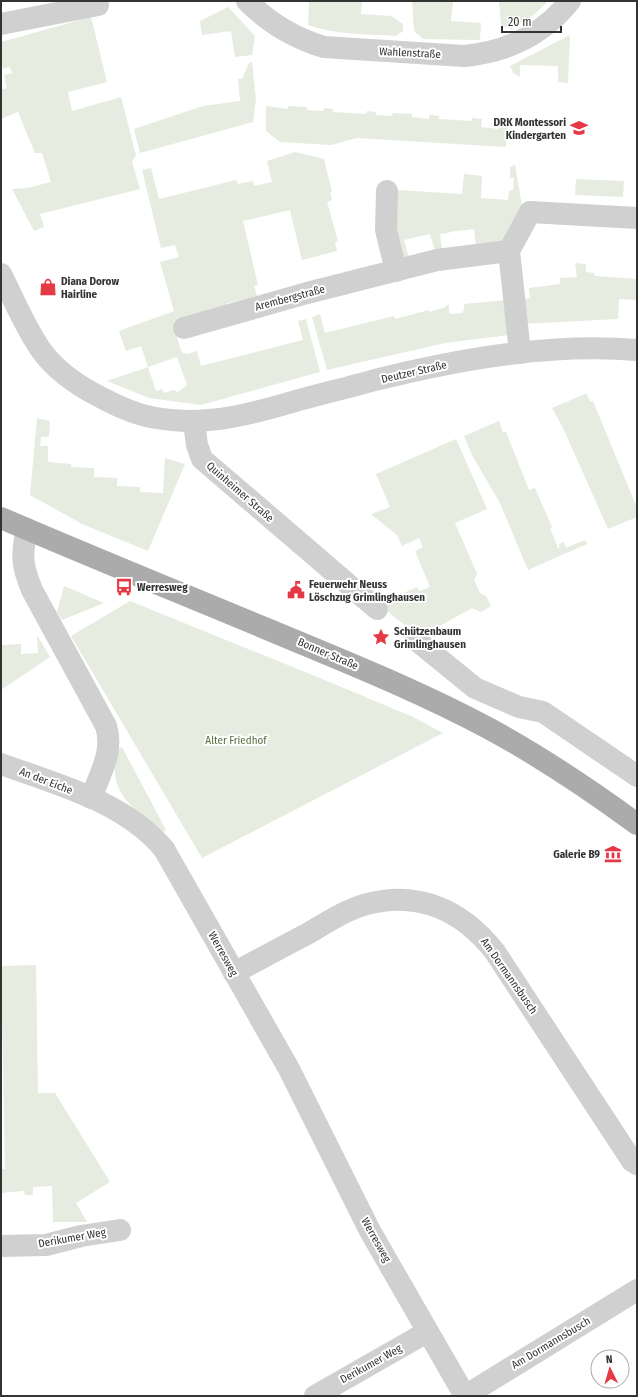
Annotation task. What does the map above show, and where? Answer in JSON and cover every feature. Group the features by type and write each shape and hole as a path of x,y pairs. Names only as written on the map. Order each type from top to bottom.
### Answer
{"main road":[{"name":"Bonner Straße","path":"1,518 342,660 423,696 488,728 542,760 599,796 637,824"}],"street":[{"name":"Wahlenstraße","path":"247,1 276,26 302,39 324,47 464,56 484,54 520,41 549,23 570,1"},
{"path":"1,24 98,5"},
{"path":"387,191 386,230 396,271"},
{"path":"520,353 509,251 530,212 637,218"},
{"name":"Arembergstraße","path":"184,328 307,293 437,260 509,251"},
{"path":"1,274 30,332 42,352 65,375 94,394 125,410 155,418 194,422"},
{"name":"Deutzer Straße","path":"194,422 239,417 415,370 520,353 575,350 637,350"},
{"name":"Quinheimer Straße","path":"194,422 197,446 202,459 377,609"},
{"path":"27,529 22,549 22,562 26,576 32,590 106,726 109,737 109,751 91,798"},
{"path":"416,640 475,688 519,707 542,712 637,776"},
{"name":"An der Eiche","path":"1,764 91,798"},
{"name":"Werresweg","path":"91,798 116,809 136,822 153,836 164,849 289,1069 370,1231 465,1396"},
{"name":"Am Dormannsbusch","path":"234,973 346,912 366,904 401,899 436,906 451,912 482,936 495,952 632,1160 637,1164"},
{"name":"Derikumer Weg","path":"1,1246 46,1245 82,1236 120,1230"},
{"name":"Am Dormannsbusch","path":"465,1396 637,1290"},
{"name":"Derikumer Weg","path":"315,1396 427,1332"}],"green space":[{"path":"309,1 362,1 361,14 391,16 403,24 403,31 396,36 362,34 329,31 308,25"},
{"path":"412,1 453,1 451,21 481,23 480,40 423,39 414,31"},
{"path":"499,1 548,1 534,15 511,29 501,25"},
{"path":"228,7 255,36 252,55 235,57 231,31 202,35 200,21"},
{"path":"91,17 107,82 68,92 72,111 121,97 136,155 132,162 140,189 40,214 44,227 34,231 12,189 27,188 51,182 42,153 35,153 18,112 1,119 1,90 7,88 4,75 12,73 10,67 3,69 1,62 1,42"},
{"path":"570,35 568,83 558,82 558,66 520,65 520,77 513,73 510,66"},
{"path":"252,62 256,99 253,122 140,153 134,129 203,106 240,101 238,79 242,79 249,63"},
{"path":"266,106 288,109 288,106 307,107 307,110 323,111 324,108 333,109 333,112 366,114 367,111 376,112 376,115 392,116 393,113 412,114 412,117 429,119 429,115 439,116 439,119 472,121 472,118 482,119 481,127 498,129 498,125 507,126 506,147 357,138 331,145 280,142 266,131"},
{"path":"295,152 324,159 332,192 330,192 332,200 327,202 338,241 335,242 337,251 302,260 290,210 243,221 258,285 254,286 257,296 228,303 230,311 176,334 182,353 188,354 197,351 201,366 303,340 298,321 306,319 320,372 201,405 149,398 107,381 148,367 141,346 126,351 119,331 174,311 160,262 179,257 175,245 161,248 142,170 151,168 159,199 236,180 238,184 253,181 254,186 272,182 267,161","holes":["177,357 187,385 178,392 174,390 164,393 162,389 156,391 148,367"]},
{"path":"515,165 523,212 504,242 476,246 474,229 449,232 440,234 442,250 435,251 430,234 404,240 409,258 402,256 396,236 397,190 462,194 464,174 482,176 481,198 508,200 509,191 513,190 514,178 510,178 510,167"},
{"path":"576,179 624,181 623,197 575,195"},
{"path":"575,263 586,264 586,272 594,273 595,276 637,279 637,300 619,299 618,319 522,324 520,299 530,298 529,288 560,284 560,278 577,277"},
{"path":"506,300 509,335 445,343 327,370 312,317 320,314 325,333 394,316 395,319 429,310 429,312 446,307 446,305 449,305 449,312 451,314 462,313 464,310 464,304"},
{"path":"587,394 590,402 593,401 635,503 637,503 637,517 608,529 563,428 552,408"},
{"path":"37,418 50,421 49,437 41,437 40,446 48,446 48,462 71,464 71,467 94,468 94,477 117,478 117,486 140,487 140,492 163,493 165,458 185,464 148,551 82,524 30,495"},
{"path":"499,421 503,432 506,432 529,490 535,488 552,527 550,528 558,548 560,547 559,544 564,542 566,548 585,540 587,544 528,570 500,503 473,457 464,436"},
{"path":"456,439 487,509 455,523 477,574 474,580 480,593 486,596 491,606 481,612 472,608 420,637 382,607 390,599 417,587 419,591 430,587 415,551 423,547 419,538 402,546 397,535 371,514 390,507 376,474"},
{"path":"64,586 104,603 62,620 57,612"},
{"name":"Alter Friedhof","path":"130,601 413,717 443,733 202,858 71,636"},
{"path":"37,635 50,657 1,690 1,645 21,644 21,654 38,653"},
{"path":"122,747 166,830 163,832 142,816 124,798 115,776 115,763 119,749"},
{"path":"36,965 38,1093 55,1093 110,1182 76,1203 87,1222 53,1222 52,1186 33,1187 33,1195 25,1195 24,1191 1,1193 1,1169 5,1169 1,966"}],"place":[{"name":"DRK Montessori Kindergarten","path":"579,128"},
{"name":"Diana Dorow Hairline","path":"48,287"},
{"name":"Werresweg","path":"124,587"},
{"name":"Feuerwehr Neuss Löschzug Grimlinghausen","path":"296,590"},
{"name":"Schützenbaum Grimlinghausen","path":"381,637"},
{"name":"Galerie B9","path":"613,854"}]}
